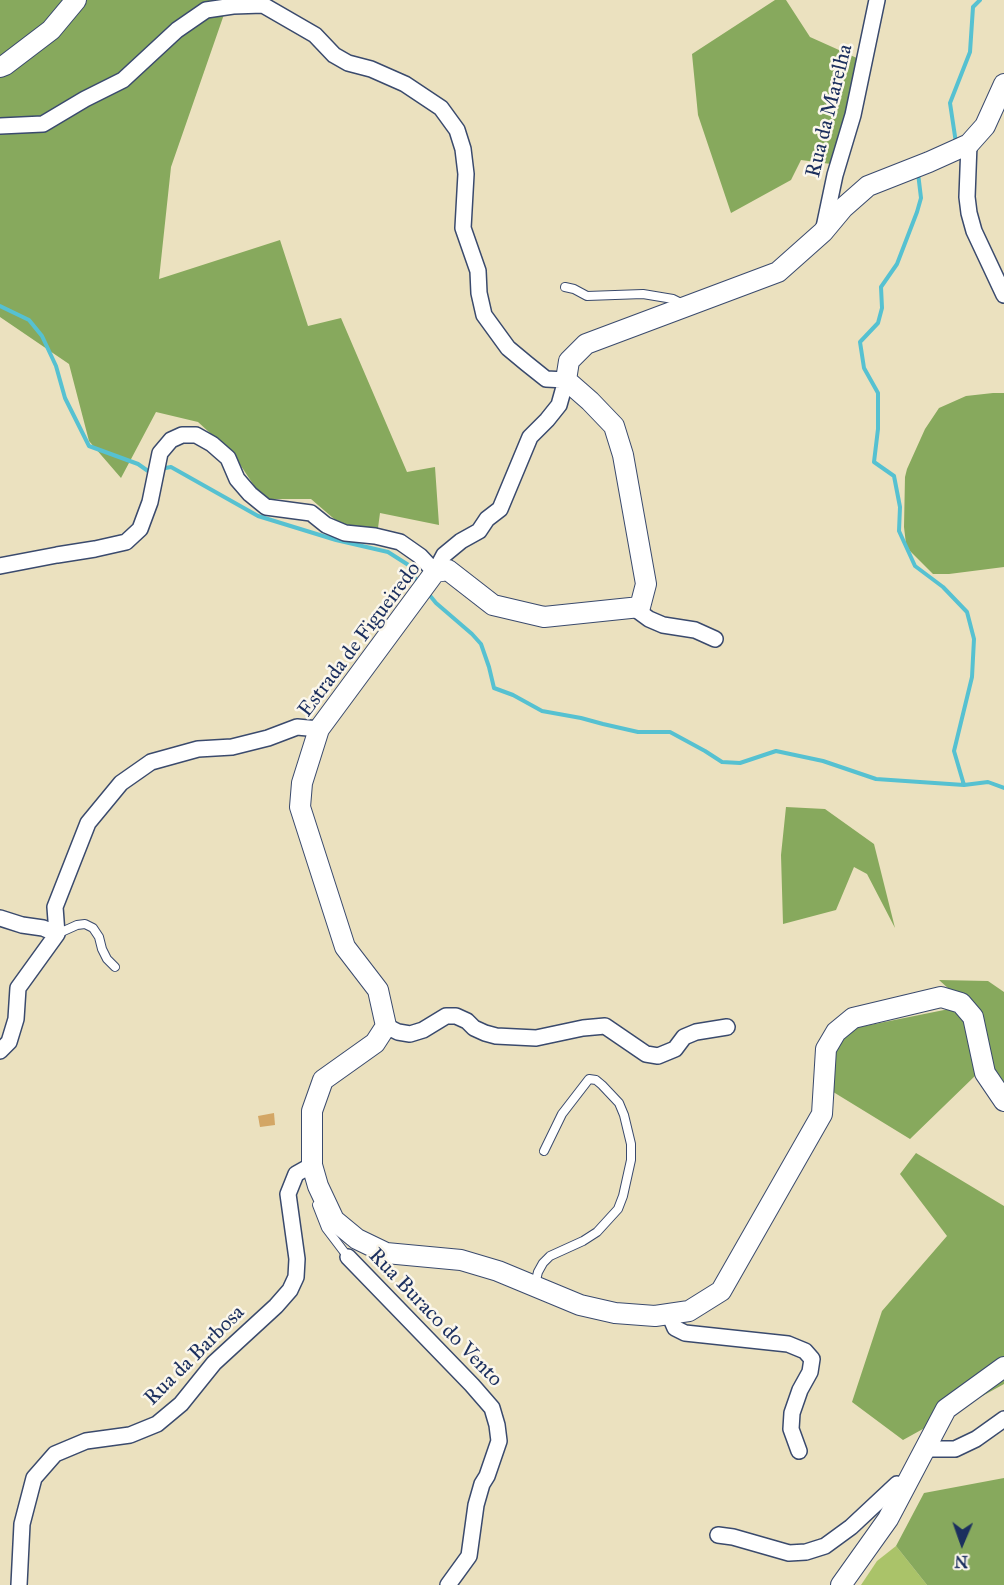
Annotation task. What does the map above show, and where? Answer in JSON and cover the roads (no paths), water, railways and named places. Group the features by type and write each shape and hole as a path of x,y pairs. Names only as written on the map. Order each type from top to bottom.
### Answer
{"street":[{"path":"0,67 51,30 76,0"},
{"name":"Rua da Marelha","path":"823,232 835,175 853,115 878,0"},
{"path":"0,126 43,124 123,80 177,30 206,10 233,6 263,5 315,35 334,55 348,63 371,69 405,84 441,108 457,130 463,149 466,174 463,228 478,271 479,292 484,315 508,348 525,363 546,379 566,380 614,426 623,454 646,584 640,607 634,608"},
{"path":"427,583 444,555 461,541 479,531 487,519 500,508 530,437 559,405 569,361 586,344 778,272 823,232 843,208 868,186 969,144 985,126 1004,84"},
{"path":"969,144 967,197 969,213 974,231 1004,294"},
{"path":"0,566 126,542 140,529 150,502 160,453 171,440 182,435 196,435 212,444 228,458 237,479 266,507 311,513 326,525 345,533 375,536 400,543 420,556 427,583"},
{"name":"Estrada de Figueiredo","path":"386,1026 378,990 345,947 300,807 302,783 319,729 427,583 448,570 493,605 544,617 634,608"},
{"path":"634,608 649,619 663,625 695,630 715,639"},
{"path":"0,1051 9,1042 16,1019 18,988 57,934 55,907 88,824 121,783 151,762 198,749 232,747 268,738 297,727 319,729"},
{"path":"0,918 22,925 43,928 57,934"},
{"path":"727,1028 696,1032 684,1037 675,1049 658,1056 646,1054 605,1026 536,1038 485,1034 456,1016 446,1016 423,1030 410,1034 398,1032 386,1026 375,1043 323,1080 312,1111 312,1165 318,1186 334,1220 357,1239 387,1252 461,1260 498,1271 580,1305 615,1313 655,1316 689,1311 721,1292 822,1114 826,1049 836,1032 852,1018 941,997 961,1003 973,1017 985,1073 1004,1101"},
{"name":"Rua da Barbosa","path":"19,1585 22,1524 34,1478 55,1454 86,1441 130,1435 157,1424 181,1404 214,1363 276,1306 290,1290 296,1277 297,1259 288,1194 296,1174 312,1165"},
{"name":"Rua Buraco do Vento","path":"348,1257 472,1385 492,1408 495,1416 499,1441 476,1505 469,1556 448,1585"},
{"path":"669,1314 675,1328 685,1333 788,1344 805,1351 812,1359 810,1372 800,1390 792,1413 790,1429 799,1451"},
{"path":"841,1585 888,1519 946,1409 1004,1367"},
{"path":"925,1449 955,1449 976,1439 1004,1419"},
{"path":"718,1535 789,1553 806,1552 825,1546 851,1527 897,1484 906,1486"}],"lane":[{"path":"565,287 587,296 643,294 660,296 673,299 686,306"},
{"path":"57,934 77,925 86,924 93,928 107,959 115,967"},
{"path":"534,1286 538,1272 550,1256 597,1232 618,1209 631,1160 631,1144 619,1103 596,1080 589,1079 562,1114 544,1151"},
{"name":"Rua Buraco do Vento","path":"318,1186 314,1195 326,1228 348,1257"}],"waterway":[{"path":"956,143 950,103 970,52 973,7 980,0"},
{"path":"918,173 921,198 917,212 897,264 881,287 882,308 878,323 860,342 864,368 878,393 878,429 874,462 894,476 900,507 899,531 915,566 943,587 967,612 974,639 972,677 954,751 964,785"},
{"path":"0,306 29,320 42,336 56,366 65,398 89,446 138,464 148,471 152,470"},
{"path":"160,469 171,467 258,516 336,540 388,552 410,566 414,577 420,584"},
{"path":"427,592 481,644 494,688 513,695 542,711 638,732 670,732 722,762 740,763 776,751 823,761 876,779 964,785 988,782 1004,788"}]}
